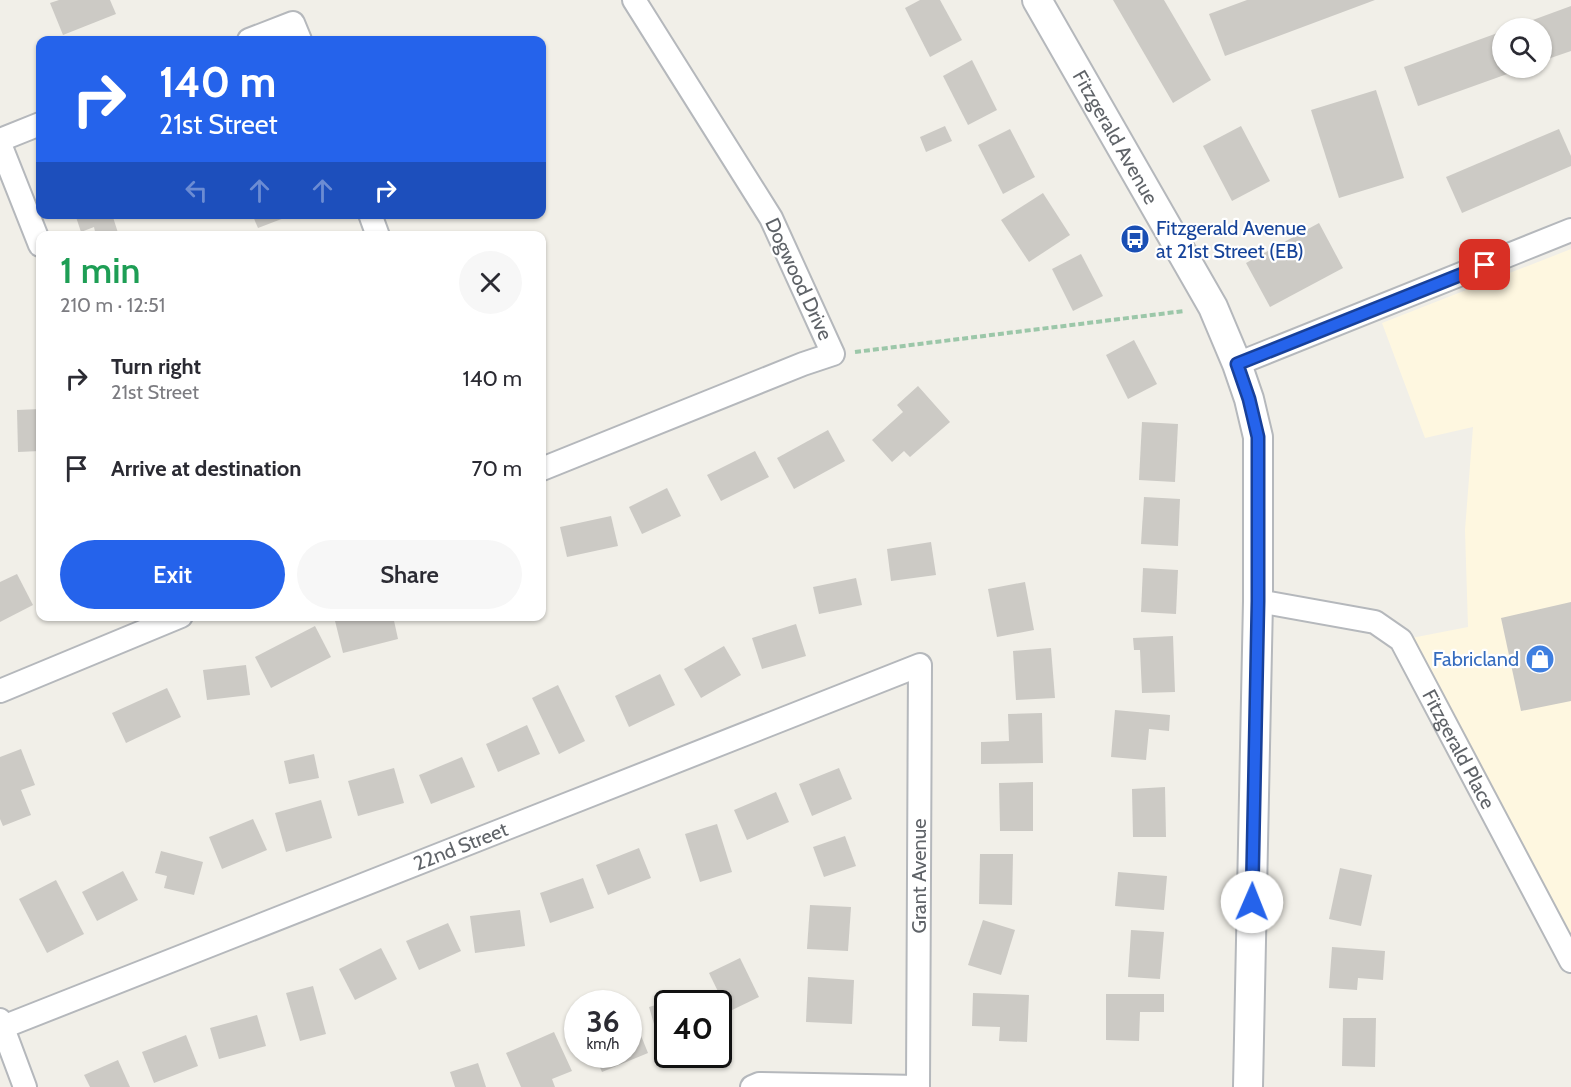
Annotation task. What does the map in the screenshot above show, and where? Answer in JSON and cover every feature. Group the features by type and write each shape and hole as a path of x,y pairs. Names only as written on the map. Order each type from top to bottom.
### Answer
{"street":[{"name":"Dogwood Drive","path":"546,467 833,354 771,218 634,0"},
{"name":"Fitzgerald Avenue","path":"1037,0 1213,307 1237,364 1249,399 1258,437 1258,601 1248,1087"},
{"path":"259,36 293,23 298,36"},
{"path":"36,126 0,142 36,235"},
{"path":"1237,364 1571,230"},
{"name":"Fitzgerald Place","path":"1258,601 1375,622 1401,640 1571,961"},
{"path":"0,691 169,621"},
{"name":"22nd Street","path":"1,1023 920,665"},
{"name":"Grant Avenue","path":"918,1087 920,665"},
{"path":"1,1023 25,1087"},
{"path":"752,1087 759,1084 918,1087"}],"path":[{"path":"833,354 1213,307"}],"shaded area":[{"path":"1571,249 1571,961 1401,640 1468,627 1465,530 1473,427 1425,438 1382,323"}],"building":[{"path":"59,0 110,0 116,14 63,35 50,3"},
{"path":"920,0 940,0 962,40 930,57 905,8"},
{"path":"1113,0 1164,0 1211,80 1173,103"},
{"path":"1247,0 1375,0 1225,56 1209,14"},
{"path":"1571,6 1571,51 1552,58 1552,18 1538,18"},
{"path":"1492,35 1492,78 1496,78 1418,106 1404,67"},
{"path":"972,60 997,110 968,125 943,76"},
{"path":"1376,90 1404,178 1339,198 1311,110"},
{"path":"945,126 952,141 926,152 920,137"},
{"path":"1241,126 1270,181 1232,201 1203,146"},
{"path":"1010,129 1035,177 1003,194 978,145"},
{"path":"1559,129 1571,156 1571,166 1462,213 1446,177"},
{"path":"1043,193 1070,235 1029,262 1001,220"},
{"path":"77,219 114,219 117,231 95,231 94,227 81,231"},
{"path":"254,219 282,219 258,228"},
{"path":"1319,223 1343,268 1270,307 1246,263"},
{"path":"1081,254 1103,296 1073,311 1052,269"},
{"path":"1134,340 1157,384 1128,399 1106,355"},
{"path":"918,386 950,422 910,457 904,451 892,462 872,440 903,412 897,405"},
{"path":"36,409 36,451 18,452 17,410"},
{"path":"1142,422 1178,424 1175,482 1139,480"},
{"path":"828,430 845,461 794,489 777,458"},
{"path":"755,451 769,477 721,501 707,475"},
{"path":"667,488 681,516 642,534 629,507"},
{"path":"1144,497 1180,499 1178,546 1141,544"},
{"path":"611,516 618,546 567,557 560,527"},
{"path":"931,542 936,575 891,581 887,549"},
{"path":"1143,568 1178,570 1176,614 1141,612"},
{"path":"17,574 33,605 0,622 0,582"},
{"path":"856,578 862,605 819,614 813,587"},
{"path":"1025,582 1034,630 997,637 988,589"},
{"name":"Fabricland","path":"1571,602 1571,701 1521,711 1501,618"},
{"path":"335,621 394,621 398,639 343,653"},
{"path":"796,624 806,656 762,669 752,638"},
{"path":"315,626 331,657 271,688 255,657"},
{"path":"1173,636 1175,692 1142,693 1140,650 1134,650 1133,638"},
{"path":"724,646 741,675 701,698 684,669"},
{"path":"1051,648 1055,698 1016,700 1013,651"},
{"path":"246,665 250,695 207,700 203,670"},
{"path":"660,674 675,705 629,727 615,696"},
{"path":"558,685 585,741 559,754 532,698"},
{"path":"167,688 181,717 126,743 112,713"},
{"path":"1115,710 1170,715 1169,731 1149,729 1146,760 1111,757"},
{"path":"1042,713 1043,763 981,764 981,742 1009,741 1008,714"},
{"path":"527,725 540,754 498,772 486,744"},
{"path":"21,749 35,785 21,790 31,815 3,826 0,819 0,757"},
{"path":"314,754 319,778 289,784 284,761"},
{"path":"462,757 475,787 431,804 419,775"},
{"path":"394,768 404,803 358,816 348,781"},
{"path":"839,768 852,799 812,816 799,784"},
{"path":"1033,782 1033,831 1000,831 999,783"},
{"path":"1165,787 1166,837 1133,837 1132,789"},
{"path":"776,792 789,822 747,840 734,810"},
{"path":"321,800 332,838 286,852 275,813"},
{"path":"253,819 267,850 222,869 209,837"},
{"path":"717,824 732,872 700,882 685,834"},
{"path":"845,836 856,866 824,877 813,847"},
{"path":"639,848 651,878 608,895 596,865"},
{"path":"161,851 203,862 194,895 164,888 167,876 155,873"},
{"path":"980,854 1013,854 1012,905 979,904"},
{"path":"1340,868 1372,875 1361,926 1329,919"},
{"path":"123,871 138,900 97,921 82,892"},
{"path":"1118,872 1167,876 1164,910 1115,906"},
{"path":"583,878 594,908 550,923 540,893"},
{"path":"56,880 84,934 47,953 19,899"},
{"path":"810,905 851,907 848,951 807,949"},
{"path":"520,910 525,946 475,953 470,916"},
{"path":"983,920 1015,930 1001,975 968,965"},
{"path":"448,923 461,951 419,970 406,941"},
{"path":"1131,930 1164,932 1160,979 1128,977"},
{"path":"1332,947 1385,951 1383,980 1358,978 1357,990 1329,988"},
{"path":"381,948 397,979 355,1000 339,969"},
{"path":"740,958 759,997 732,1010 732,990 717,990 709,973"},
{"path":"808,977 854,980 852,1024 806,1022"},
{"path":"313,986 326,1034 300,1041 286,993"},
{"path":"973,993 1029,995 1027,1042 999,1041 1000,1027 972,1026"},
{"path":"1106,994 1164,994 1164,1012 1140,1012 1139,1041 1106,1040"},
{"path":"654,1006 654,1024 649,1007"},
{"path":"257,1015 266,1046 219,1059 210,1028"},
{"path":"1343,1018 1376,1018 1375,1067 1342,1066"},
{"path":"554,1032 564,1054 564,1068 571,1068 572,1071 552,1079 555,1087 521,1087 506,1053"},
{"path":"186,1035 198,1066 154,1083 142,1052"},
{"path":"642,1038 648,1053 642,1055"},
{"path":"118,1060 130,1087 90,1087 84,1075"},
{"path":"478,1063 486,1087 455,1087 450,1072"},
{"path":"600,1068 612,1068 602,1072"}],"place":[{"name":"Fitzgerald Avenue at 21st Street (EB)","path":"1135,239"},
{"name":"Fabricland","path":"1540,659"}],"route":[{"path":"1252,902 1258,601 1258,437 1249,399 1237,364 1485,265"}]}
